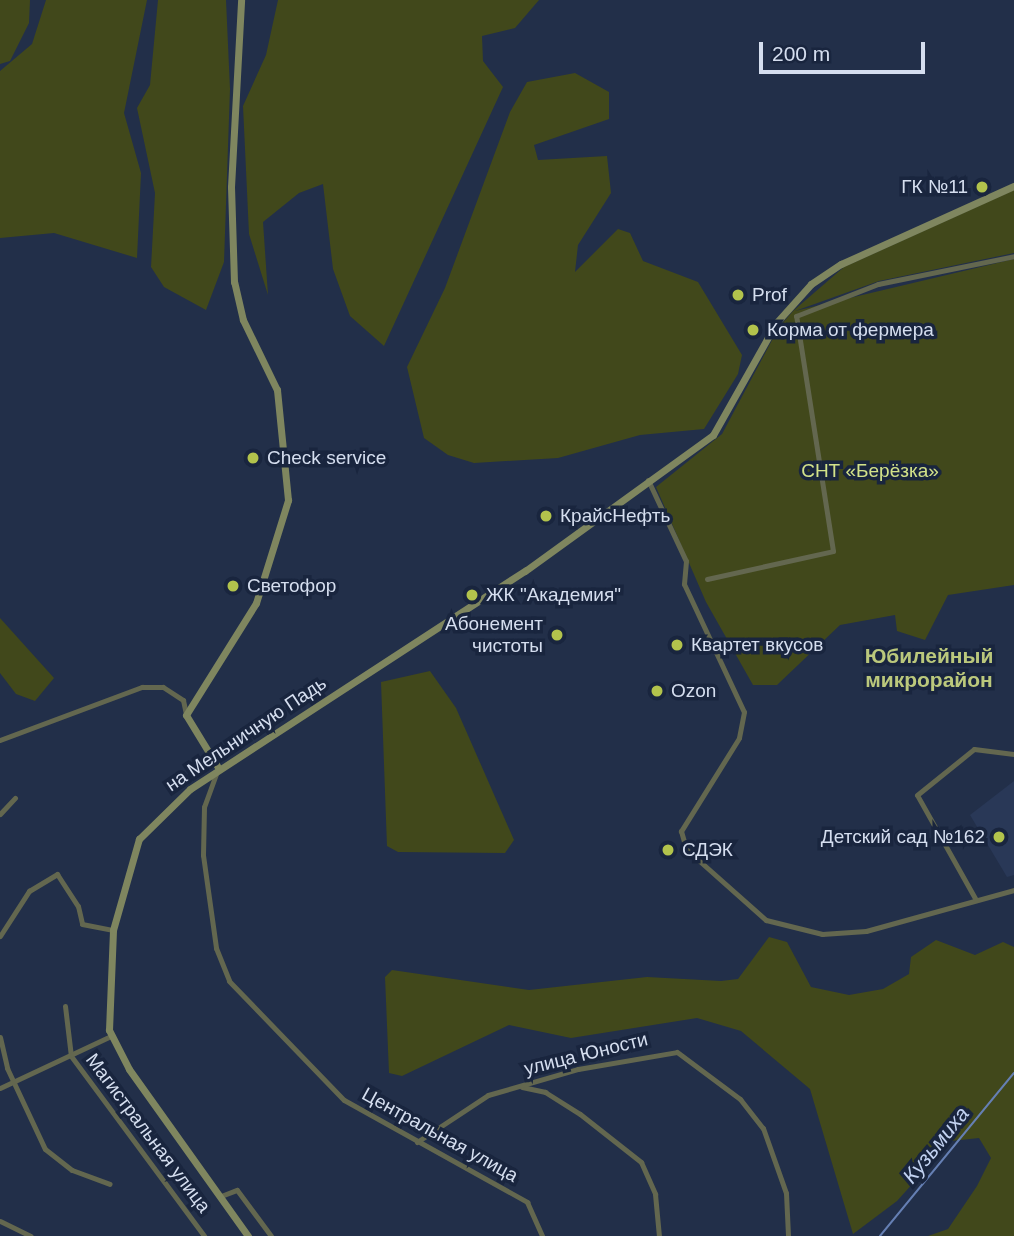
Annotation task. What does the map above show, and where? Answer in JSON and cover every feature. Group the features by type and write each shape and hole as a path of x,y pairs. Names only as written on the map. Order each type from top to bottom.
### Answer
{"street":[{"path":"186,715 256,603 288,500 277,390 243,320 234,282 231,187 241,0"},
{"name":"на Мельничную Падь","path":"248,1236 111,1036 106,1007 113,930 139,839 174,802 218,770 541,560 713,435 776,323 811,284 841,264 1014,186"},
{"path":"707,579 833,551 796,316 803,310 878,284 1014,256"},
{"path":"648,481 686,561 684,584 744,712 740,738 681,831 686,849 766,920 799,931 855,933 1014,890"},
{"path":"0,740 142,687 163,687 183,700 186,715 218,770"},
{"path":"976,900 917,795 974,749 1014,754"},
{"name":"Центральная улица","path":"218,770 204,807 203,855 221,965 242,997 344,1100 527,1202 542,1236"},
{"path":"0,814 15,798"},
{"path":"0,936 29,891 57,874 78,906 82,924 113,930"},
{"name":"Магистральная улица","path":"65,1006 71,1056 204,1236"},
{"path":"0,1088 111,1036"},
{"path":"0,1037 14,1081 55,1161 110,1184"},
{"name":"улица Юности","path":"416,1142 468,1106 520,1087 657,1052 685,1056 740,1099 763,1128 787,1201 788,1236"},
{"path":"520,1087 545,1092 580,1114 641,1161 655,1194 659,1236"},
{"path":"221,1196 237,1190 271,1236"},
{"path":"0,1221 32,1236"}],"shaded area":[{"name":"Детский сад №162","path":"1014,781 1014,875 1007,877 970,815"}],"green space":[{"path":"0,0 30,0 29,23 10,61 0,64"},
{"path":"46,0 147,0 124,113 141,173 137,258 54,233 0,238 0,71 32,44"},
{"path":"158,0 226,0 230,89 224,262 206,310 164,287 151,267 155,193 137,108 150,85"},
{"path":"278,0 539,0 515,28 482,36 483,61 503,87 384,346 350,316 333,269 323,184 299,193 263,222 268,295 249,234 243,106 266,55"},
{"path":"575,73 609,92 609,119 534,145 538,160 607,156 611,193 578,245 575,272 618,229 630,233 643,261 698,282 742,355 738,374 704,429 640,435 558,458 474,463 448,455 424,438 407,367 445,288 510,112 527,82"},
{"name":"СНТ «Берёзка»","path":"1014,190 1014,253 879,281 795,311 1014,259 1014,585 948,595 925,640 897,631 895,615 840,625 777,685 753,685 706,602 656,487 722,434 779,327 793,311 844,267"},
{"path":"0,618 54,678 35,701 16,694 0,673"},
{"path":"430,671 456,708 514,840 505,853 398,852 387,846 381,682"},
{"path":"769,937 787,942 811,987 849,995 883,989 909,974 911,957 936,940 975,955 1003,942 1014,947 1014,1236 928,1236 948,1229 977,1186 991,1158 979,1138 951,1141 897,1201 853,1234 810,1089 741,1031 697,1018 571,1038 509,1025 402,1076 389,1073 385,977 392,970 529,990 647,977 721,981 738,979"}],"waterway":[{"name":"Кузьмиха","path":"880,1236 1014,1073"}],"place":[{"name":"ГК №11","path":"982,187"},
{"name":"Prof","path":"738,295"},
{"name":"Корма от фермера","path":"753,330"},
{"name":"Check service","path":"253,458"},
{"name":"КрайсНефть","path":"546,516"},
{"name":"Светофор","path":"233,586"},
{"name":"ЖК \"Академия\"","path":"472,595"},
{"name":"Абонемент чистоты","path":"557,635"},
{"name":"Квартет вкусов","path":"677,645"},
{"name":"Ozon","path":"657,691"},
{"name":"Детский сад №162","path":"999,837"},
{"name":"СДЭК","path":"668,850"}],"district":[{"name":"Юбилейный микрорайон","path":"929,668"}]}
